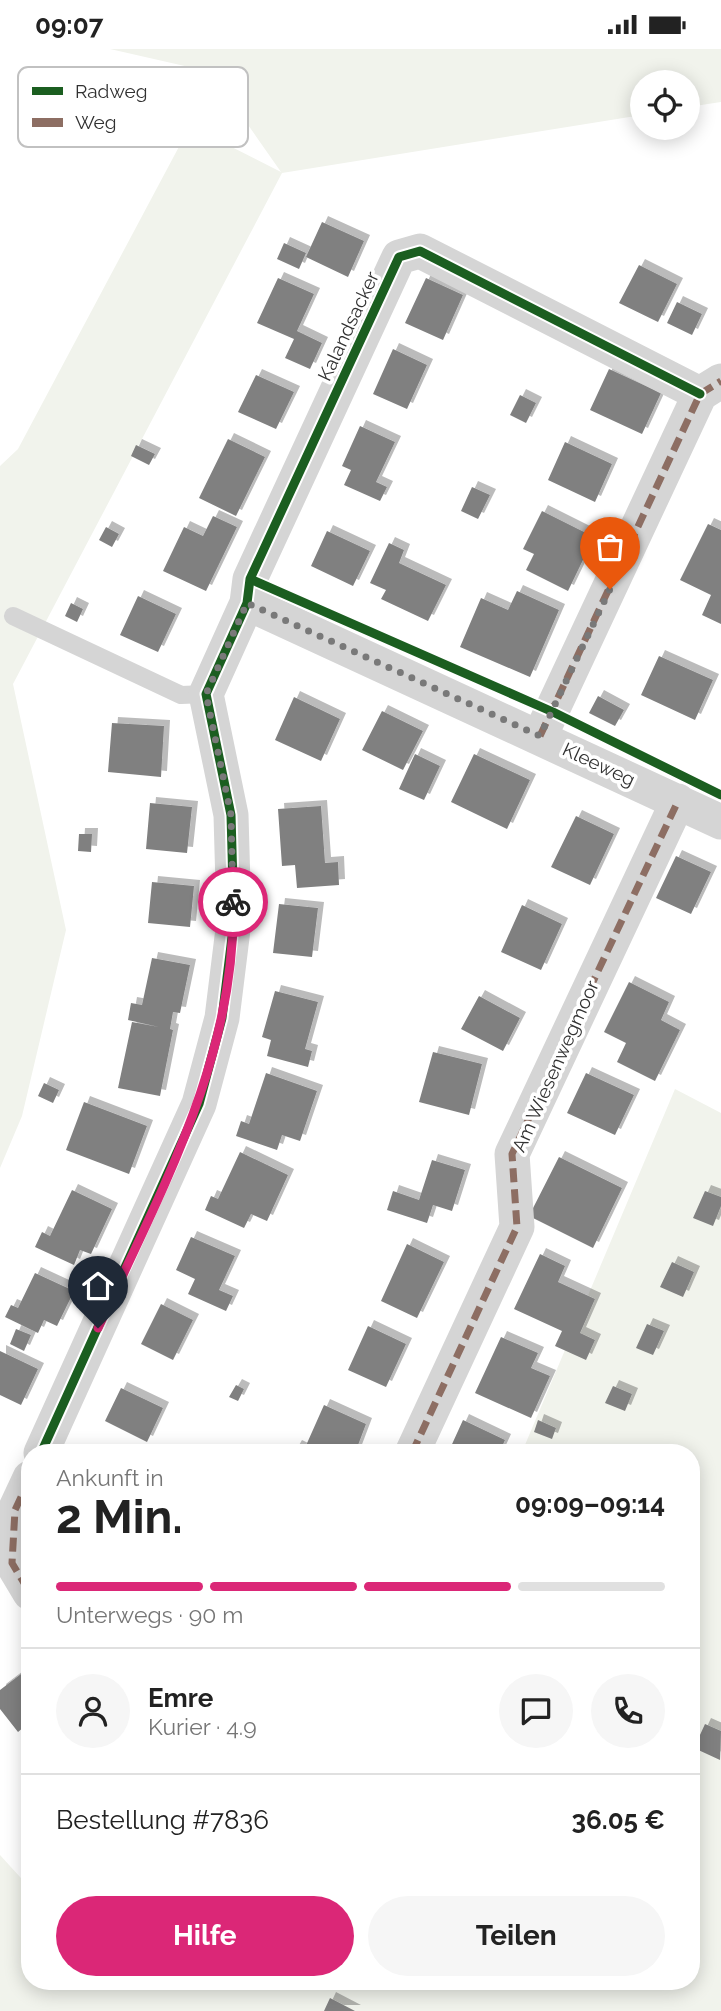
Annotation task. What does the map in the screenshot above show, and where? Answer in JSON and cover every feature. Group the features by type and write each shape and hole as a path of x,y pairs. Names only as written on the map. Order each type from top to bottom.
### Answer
{"street":[{"name":"Kalandsacker","path":"247,603 250,579 399,257 420,251 711,387"},
{"path":"540,736 711,387"},
{"path":"45,1444 199,1104 222,1018 234,921 231,815 206,694 247,603"},
{"name":"Kleeweg","path":"247,603 540,736 721,822"},
{"name":"Am Wiesenwegmoor","path":"416,1444 517,1227 512,1154 678,801"},
{"path":"21,1497 15,1510 12,1563 21,1578"}],"lane":[{"path":"13,616 181,695 206,694"}],"shaded area":[{"path":"110,49 721,49 721,102 700,105 700,70 630,70 630,117 282,173 13,684 66,930 22,1116 0,1168 0,466 18,449 179,147 232,147 281,172 248,125 248,67 189,67"},
{"path":"675,1089 721,1113 721,2011 0,2011 0,1855 21,1878 21,1990 700,1990 700,1444 525,1444"}],"building":[{"path":"322,222 364,241 348,277 306,257"},
{"path":"284,243 306,253 299,269 277,259"},
{"path":"639,265 677,284 658,322 619,303"},
{"path":"278,278 314,294 297,331 322,343 310,369 285,358 294,339 257,323"},
{"path":"426,278 463,295 443,340 405,323"},
{"path":"677,302 702,314 692,335 667,323"},
{"path":"393,349 427,365 407,409 373,394"},
{"path":"609,369 661,393 642,434 590,410"},
{"path":"256,375 294,392 276,429 238,412"},
{"path":"520,395 536,403 526,423 510,415"},
{"path":"360,426 395,442 376,482 387,487 380,501 344,485 351,470 342,466"},
{"path":"228,439 265,457 236,516 199,498"},
{"path":"565,442 612,464 595,502 548,480"},
{"path":"136,445 155,454 149,465 131,456"},
{"path":"472,487 490,495 478,519 461,511"},
{"path":"542,511 594,537 568,591 526,570 534,554 523,549"},
{"path":"213,516 237,527 206,591 163,571 184,527 203,536"},
{"path":"708,524 721,530 721,624 702,615 711,595 680,580"},
{"path":"106,527 119,534 112,547 99,540"},
{"path":"327,531 370,551 353,586 311,566"},
{"path":"389,543 404,550 399,563 446,585 428,621 381,599 386,590 370,583"},
{"path":"517,591 559,610 530,677 460,647 481,598 508,610"},
{"path":"138,596 176,614 158,652 120,635"},
{"path":"71,603 83,609 77,622 65,616"},
{"path":"659,656 713,680 695,720 641,695"},
{"path":"598,696 624,710 615,726 589,713"},
{"path":"294,697 340,719 321,761 275,740"},
{"path":"382,711 423,731 403,770 362,750"},
{"path":"112,723 164,726 161,777 108,772"},
{"path":"415,754 440,766 424,800 399,789"},
{"path":"474,754 530,780 507,829 451,802"},
{"path":"150,803 192,807 187,853 146,849"},
{"path":"321,806 325,863 338,862 339,885 297,888 295,865 282,866 278,809"},
{"path":"576,816 614,834 590,885 551,867"},
{"path":"79,834 92,834 91,852 78,851"},
{"path":"676,856 711,872 691,914 656,898"},
{"path":"152,882 194,886 190,927 148,923"},
{"path":"279,904 318,908 312,957 273,953"},
{"path":"522,905 562,924 541,970 501,952"},
{"path":"152,958 190,965 180,1013 173,1012 170,1029 173,1030 160,1096 118,1088 132,1022 159,1027 128,1020 131,1003 142,1005"},
{"path":"629,982 669,1002 661,1020 680,1030 655,1081 617,1062 626,1043 604,1032"},
{"path":"275,991 318,1002 305,1049 312,1051 308,1067 267,1056 271,1040 262,1037"},
{"path":"479,996 520,1018 503,1051 461,1029"},
{"path":"433,1052 482,1064 469,1115 419,1102"},
{"path":"266,1073 317,1091 300,1141 282,1135 277,1150 236,1136 241,1121 249,1124"},
{"path":"586,1073 634,1095 615,1135 567,1113"},
{"path":"44,1083 59,1090 53,1103 38,1096"},
{"path":"84,1102 147,1126 129,1174 66,1150"},
{"path":"240,1152 288,1175 267,1221 251,1214 244,1228 205,1210 211,1196 218,1199"},
{"path":"559,1157 622,1188 593,1248 529,1216"},
{"path":"432,1160 465,1170 452,1211 433,1205 427,1223 387,1210 393,1191 419,1200"},
{"path":"72,1190 112,1209 91,1254 80,1250 74,1265 35,1247 42,1232 50,1236"},
{"path":"705,1191 721,1197 721,1206 713,1226 693,1218"},
{"path":"191,1237 235,1256 219,1290 233,1296 226,1311 188,1294 195,1279 176,1270"},
{"path":"407,1244 444,1262 417,1318 381,1301"},
{"path":"540,1254 565,1266 558,1282 595,1299 580,1333 595,1340 586,1360 555,1346 562,1331 514,1309"},
{"path":"672,1262 694,1272 683,1297 660,1287"},
{"path":"35,1273 74,1291 57,1326 44,1320 38,1333 5,1317 11,1305 18,1308"},
{"path":"161,1304 193,1320 173,1360 141,1344"},
{"path":"647,1324 664,1331 653,1355 636,1348"},
{"path":"368,1326 406,1344 386,1387 348,1370"},
{"path":"16,1329 31,1335 24,1351 10,1344"},
{"path":"501,1337 538,1353 531,1368 550,1376 531,1418 475,1393"},
{"path":"0,1351 38,1369 21,1405 0,1395"},
{"path":"236,1385 244,1389 238,1401 229,1397"},
{"path":"613,1386 632,1394 625,1411 605,1403"},
{"path":"121,1388 163,1408 147,1442 105,1421"},
{"path":"324,1405 366,1424 358,1444 307,1444"},
{"path":"463,1420 505,1440 503,1444 452,1444"},
{"path":"538,1420 556,1428 552,1439 534,1432"},
{"path":"21,1674 21,1730 18,1732 0,1709 0,1690"},
{"path":"705,1724 721,1731 720,1760 700,1751 700,1735"},
{"path":"330,1998 355,2011 324,2011"}],"marked path":[{"path":"540,736 700,394 721,381"},
{"path":"416,1444 517,1227 512,1154 678,801"},
{"path":"21,1497 15,1510 12,1563 21,1578"}],"cycle path":[{"path":"45,1444 199,1104 222,1018 234,921 231,815 206,694 247,603 250,579 399,257 420,251 700,394"},
{"path":"250,579 553,712 721,795"}],"way so far":[{"path":"233,902 231,815 206,694 247,603 540,736 610,589"}],"route":[{"path":"98,1328 199,1104 222,1018 234,921 233,902"}]}
